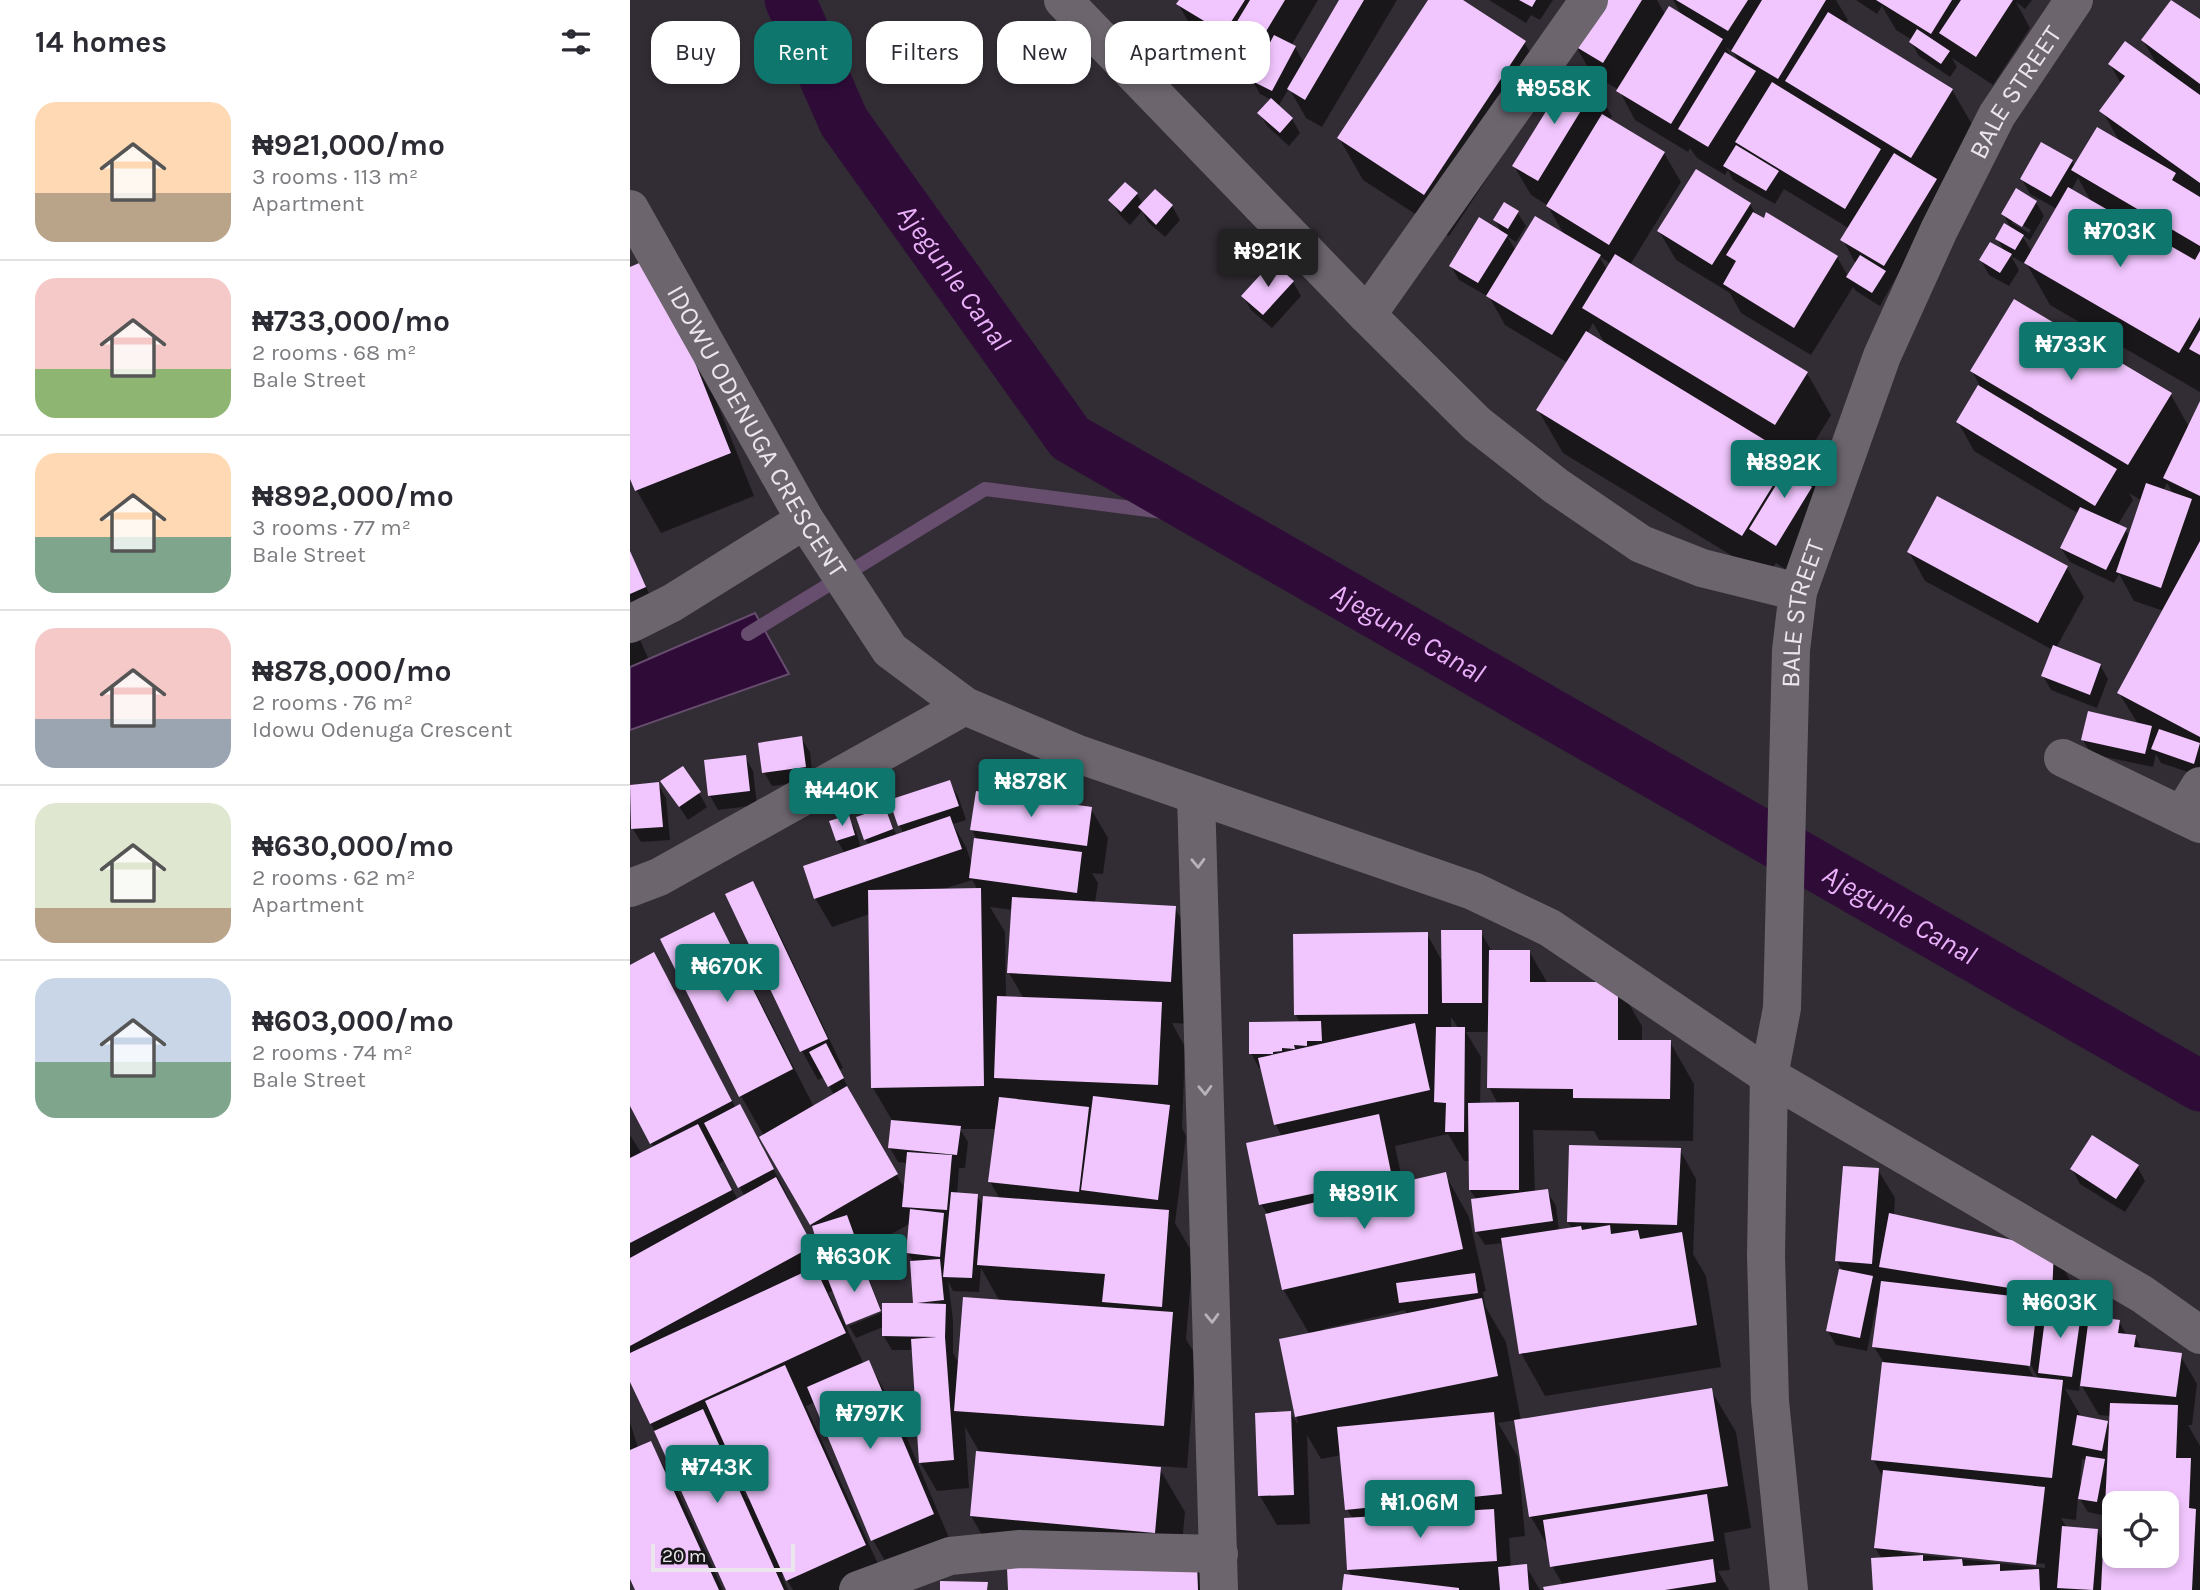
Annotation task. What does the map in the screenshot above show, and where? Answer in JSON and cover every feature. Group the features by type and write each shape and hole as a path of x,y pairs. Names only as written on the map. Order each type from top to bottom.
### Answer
{"street":[{"path":"1063,0 1367,315 1477,424 1556,486 1641,544 1702,568 1798,592"},
{"path":"1367,315 1589,0"},
{"name":"BALE STREET","path":"1789,1590 1770,1401 1766,1256 1769,1076 1782,1008 1791,650 1798,592 1882,356 1939,230 1997,115 2074,0"},
{"name":"IDOWU ODENUGA CRESCENT","path":"635,229 805,520 890,650 965,706"},
{"path":"630,624 672,603 805,520"},
{"path":"630,888 659,877 965,706 1078,754 1473,891 1539,923 1769,1076 2142,1294 2200,1335"},
{"path":"2063,758 2194,808"},
{"path":"858,1590 961,1554 1020,1549 1219,1572 1196,795"}],"shaded area":[{"path":"755,613 789,674 630,730 630,667"}],"building":[{"path":"1179,0 1245,0 1232,21 1204,21 1176,4"},
{"path":"1250,0 1285,0 1270,25 1270,21 1237,21"},
{"path":"1339,0 1364,0 1305,100 1287,89"},
{"path":"1428,0 1463,0 1526,41 1424,195 1337,138"},
{"path":"1519,0 1536,0 1532,7"},
{"path":"1601,0 1642,0 1603,63 1573,45"},
{"path":"1676,0 1748,0 1728,31"},
{"path":"1762,0 1826,0 1778,79 1731,51"},
{"path":"1876,0 1952,0 1931,34"},
{"path":"1961,0 2013,0 1976,57 1939,33"},
{"path":"2171,0 2200,19 2200,84 2141,40"},
{"path":"1669,6 1723,39 1671,124 1616,91"},
{"path":"1828,12 1953,89 1911,158 1785,81"},
{"path":"1917,29 1950,51 1941,64 1909,42"},
{"path":"1274,35 1296,46 1272,91 1258,84 1270,84 1270,42"},
{"path":"2125,41 2200,95 2200,183 2099,111 2125,76 2108,64"},
{"path":"1725,52 1756,71 1708,147 1678,129"},
{"path":"1571,71 1596,86 1538,181 1512,166"},
{"path":"1772,82 1881,149 1845,209 1735,142"},
{"path":"1271,98 1293,118 1280,133 1257,113"},
{"path":"1602,114 1665,152 1609,245 1546,206"},
{"path":"2097,127 2176,173 2172,180 2200,197 2200,246 2071,170"},
{"path":"2041,142 2073,160 2051,197 2020,179"},
{"path":"1736,145 1779,171 1766,191 1723,166"},
{"path":"1894,153 1937,179 1884,266 1840,240"},
{"path":"1696,169 1751,203 1712,265 1657,231"},
{"path":"1125,182 1138,193 1121,212 1108,200"},
{"path":"2068,187 2195,260 2200,251 2200,317 2179,353 2024,263"},
{"path":"2016,188 2037,201 2022,227 2001,214"},
{"path":"1155,189 1173,205 1156,225 1138,207"},
{"path":"1504,202 1519,211 1508,229 1493,220"},
{"path":"1753,212 1764,218 1766,212 1838,256 1794,328 1723,284 1736,261 1726,255"},
{"path":"1535,216 1601,255 1552,335 1486,296"},
{"path":"1479,217 1508,235 1478,283 1449,266"},
{"path":"2004,223 2024,235 2015,250 1995,239"},
{"path":"1990,242 2012,254 2000,273 1979,260"},
{"path":"1615,254 1808,372 1775,425 1582,308"},
{"path":"1860,255 1886,271 1872,293 1846,277"},
{"path":"653,257 731,453 635,491 630,479 630,267"},
{"path":"1272,262 1294,281 1263,315 1241,296"},
{"path":"2014,299 2172,393 2128,465 1970,371"},
{"path":"2200,330 2200,355 2189,349"},
{"path":"1586,331 1791,456 1742,536 1536,410"},
{"path":"1978,385 2117,469 2095,506 1956,422"},
{"path":"2200,401 2200,496 2163,478"},
{"path":"1798,449 1814,459 1801,480 1812,487 1776,546 1749,529"},
{"path":"2146,483 2192,499 2161,588 2116,572"},
{"path":"1937,496 2068,566 2038,623 1907,552"},
{"path":"2080,507 2127,528 2106,570 2060,548"},
{"path":"2200,541 2200,737 2117,693"},
{"path":"630,551 646,587 630,594"},
{"path":"2053,645 2101,664 2090,695 2041,676"},
{"path":"2088,711 2152,726 2145,754 2081,740"},
{"path":"2159,729 2200,743 2194,764 2151,749"},
{"path":"802,736 806,767 762,773 758,743"},
{"path":"746,755 750,791 708,796 704,760"},
{"path":"683,766 701,792 679,807 660,781"},
{"path":"950,780 959,806 898,826 889,800"},
{"path":"659,782 663,827 631,829 630,785"},
{"path":"976,791 1092,807 1087,846 970,830"},
{"path":"885,807 893,829 864,840 856,817"},
{"path":"849,815 855,835 836,841 829,821"},
{"path":"950,816 962,849 814,899 803,866"},
{"path":"974,838 1082,852 1077,893 969,878"},
{"path":"753,881 828,1039 800,1052 725,894"},
{"path":"981,888 984,1086 871,1088 868,890"},
{"path":"1012,897 1176,906 1171,982 1007,973"},
{"path":"714,912 793,1069 739,1097 660,939"},
{"path":"1441,930 1482,930 1482,1003 1442,1003"},
{"path":"1428,932 1428,1014 1294,1015 1293,934"},
{"path":"1489,950 1530,950 1530,982 1618,982 1618,1040 1671,1040 1670,1099 1573,1098 1573,1089 1487,1088"},
{"path":"654,952 732,1101 650,1144 630,1106 630,965"},
{"path":"997,996 1162,1002 1158,1085 994,1078"},
{"path":"1321,1021 1322,1041 1307,1041 1307,1046 1294,1045 1295,1049 1282,1048 1282,1051 1273,1054 1249,1054 1249,1022"},
{"path":"1415,1023 1430,1090 1274,1125 1258,1058"},
{"path":"1436,1027 1465,1027 1464,1132 1445,1132 1446,1103 1434,1102"},
{"path":"826,1043 844,1078 828,1087 809,1052"},
{"path":"847,1086 898,1174 810,1225 759,1137"},
{"path":"1093,1096 1170,1105 1158,1200 1081,1190"},
{"path":"999,1097 1089,1107 1079,1192 988,1182"},
{"path":"1519,1102 1519,1190 1469,1190 1468,1103"},
{"path":"740,1104 774,1169 738,1188 704,1123"},
{"path":"1379,1114 1392,1177 1259,1205 1246,1143"},
{"path":"891,1120 961,1126 957,1155 888,1148"},
{"path":"698,1124 732,1190 630,1243 630,1158"},
{"path":"2092,1135 2139,1165 2116,1199 2070,1169"},
{"path":"1569,1145 1681,1148 1677,1225 1567,1222"},
{"path":"907,1152 952,1155 947,1210 902,1207"},
{"path":"1843,1166 1879,1168 1872,1264 1835,1261"},
{"path":"1446,1172 1463,1249 1282,1290 1265,1214"},
{"path":"776,1177 813,1246 630,1346 630,1258"},
{"path":"1548,1189 1553,1221 1475,1232 1471,1199"},
{"path":"951,1192 978,1194 972,1278 943,1277"},
{"path":"983,1196 1169,1210 1162,1307 1102,1302 1105,1274 977,1265"},
{"path":"910,1209 944,1213 940,1257 906,1253"},
{"path":"1889,1213 2054,1249 2052,1295 1879,1267"},
{"path":"847,1215 864,1262 826,1274 812,1226"},
{"path":"1610,1225 1611,1234 1638,1230 1640,1239 1682,1232 1697,1325 1519,1354 1501,1238 1581,1226 1582,1230"},
{"path":"940,1259 944,1300 917,1303 946,1304 945,1337 954,1460 919,1463 911,1339 937,1337 882,1336 882,1303 913,1303 910,1261"},
{"path":"862,1263 881,1311 846,1325 827,1277"},
{"path":"815,1267 846,1333 650,1424 630,1382 630,1353"},
{"path":"1839,1269 1873,1276 1860,1338 1826,1331"},
{"path":"1475,1273 1478,1293 1399,1303 1396,1283"},
{"path":"1881,1281 2038,1299 2030,1366 1872,1347"},
{"path":"963,1297 1173,1312 1164,1426 954,1411"},
{"path":"1482,1298 1498,1376 1295,1417 1279,1339"},
{"path":"2047,1303 2082,1307 2072,1377 2038,1373"},
{"path":"2089,1316 2120,1320 2118,1333 2136,1335 2134,1347 2182,1353 2176,1397 2080,1386"},
{"path":"869,1360 934,1514 871,1541 807,1387"},
{"path":"1882,1362 2063,1380 2052,1478 1871,1460"},
{"path":"785,1365 866,1545 786,1581 705,1401"},
{"path":"1712,1388 1728,1486 1529,1517 1514,1420"},
{"path":"2110,1403 2178,1405 2176,1458 2191,1458 2189,1508 2196,1509 2192,1590 2101,1590 2102,1568 2179,1568 2179,1491 2106,1491"},
{"path":"703,1409 784,1590 726,1590 654,1431"},
{"path":"1291,1411 1294,1495 1258,1496 1255,1413"},
{"path":"1494,1412 1502,1494 1345,1510 1337,1427"},
{"path":"2077,1415 2108,1421 2102,1451 2072,1445"},
{"path":"651,1441 719,1590 635,1590 630,1579 630,1450"},
{"path":"976,1451 1161,1467 1155,1533 970,1516"},
{"path":"2086,1456 2105,1459 2097,1502 2078,1499"},
{"path":"1883,1470 2045,1487 2036,1565 1874,1548"},
{"path":"1707,1494 1714,1541 1550,1567 1543,1520"},
{"path":"1494,1509 1497,1561 1347,1570 1344,1518"},
{"path":"2062,1526 2098,1529 2093,1590 2057,1588"},
{"path":"1923,1555 1923,1561 1962,1559 1963,1566 2000,1564 2000,1571 2039,1569 2040,1590 1873,1590 1871,1558"},
{"path":"1713,1559 1716,1582 1665,1590 1544,1590 1543,1587"},
{"path":"1197,1563 1198,1590 1008,1590 1007,1568"},
{"path":"1527,1564 1529,1590 1500,1590 1498,1567"},
{"path":"1344,1574 1459,1588 1459,1590 1342,1590"},
{"path":"940,1581 988,1582 987,1590 940,1590"}],"waterway":[{"name":"Ajegunle Canal","path":"790,0 844,122 1070,438 2200,1086"},
{"path":"748,634 985,489 1210,518"}]}
